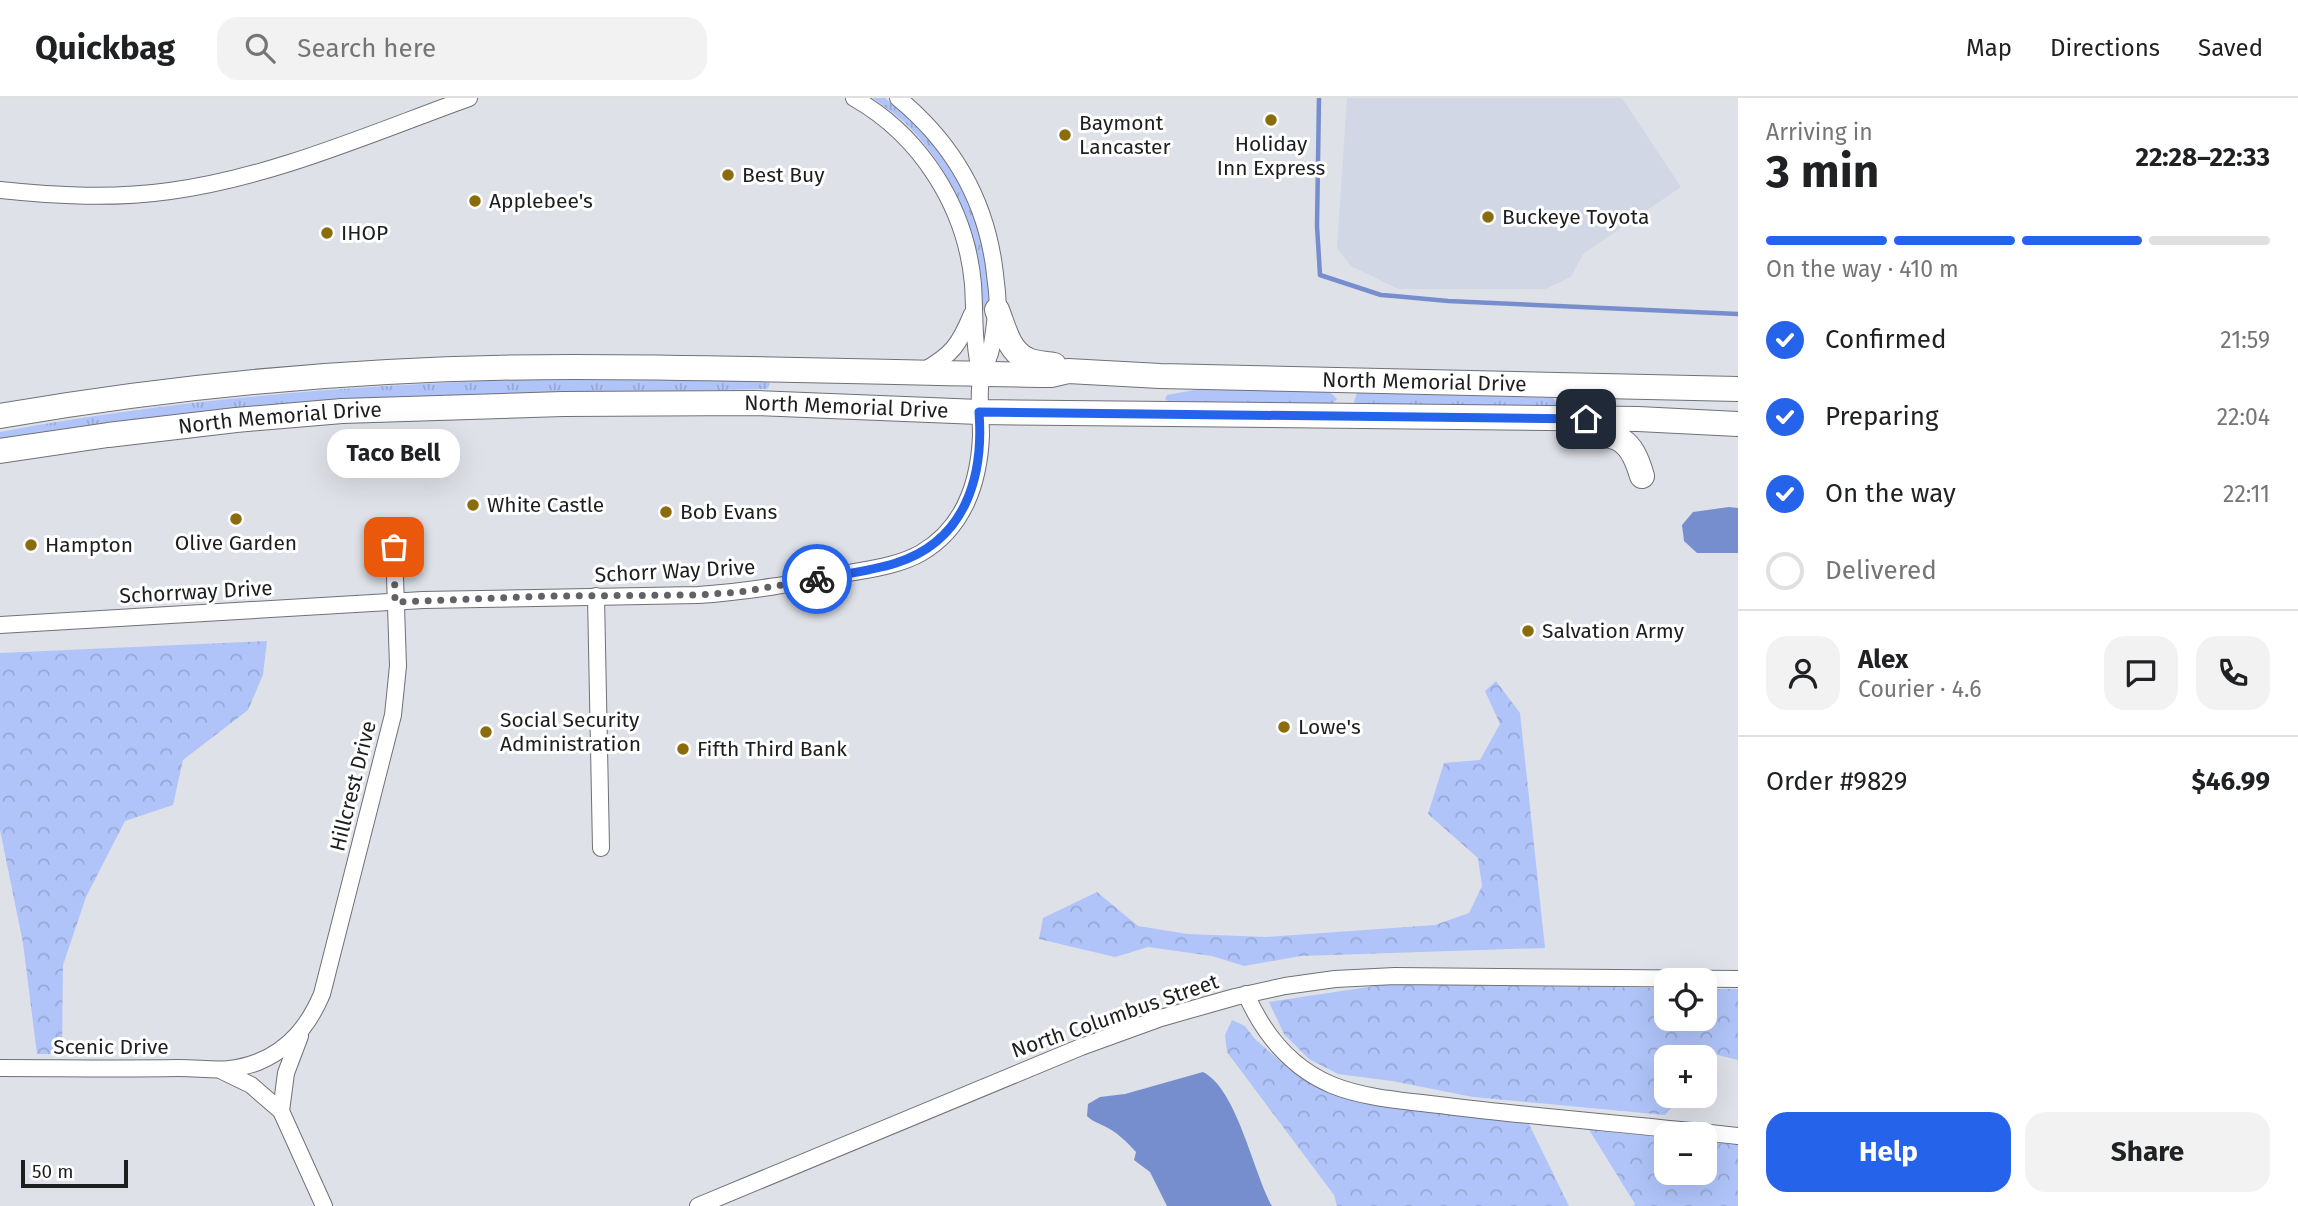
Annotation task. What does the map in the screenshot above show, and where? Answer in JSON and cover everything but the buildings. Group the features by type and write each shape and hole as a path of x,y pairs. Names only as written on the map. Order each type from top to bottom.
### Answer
{"main road":[{"name":"North Memorial Drive","path":"997,310 1005,334 1026,360 1053,364 1068,371"},
{"name":"North Memorial Drive","path":"0,416 169,392 381,373 573,367 1051,375 1068,371 1173,377 1738,389"},
{"path":"1638,419 1640,413 1659,402 1738,402"},
{"name":"North Memorial Drive","path":"0,451 223,421 383,408 755,403 979,412 1638,419 1738,424"},
{"path":"1393,417 1455,430 1607,434 1625,442 1637,459 1642,476"}],"street":[{"path":"0,190 48,195 110,196 171,191 216,183 256,173 469,98"},
{"path":"854,98 888,118 923,156 959,223 973,285 972,314 976,355 981,374"},
{"path":"898,98 931,127 949,149 977,201 993,257 997,310 990,353 981,374"},
{"path":"920,373 947,358 955,349 972,314"},
{"name":"Schorr Way Drive","path":"395,602 740,592 886,565 922,552 958,520 967,502 979,461 981,374"},
{"name":"Hillcrest Drive","path":"277,1107 286,1073 304,1028 322,994 393,715 398,666 394,547"},
{"path":"596,596 601,848"},
{"name":"Schorrway Drive","path":"0,625 395,602"},
{"name":"North Columbus Street","path":"698,1206 1081,1047 1161,1018 1246,994 1335,979 1395,976 1738,979"},
{"path":"1246,994 1255,1015 1279,1048 1312,1075 1347,1090 1537,1118 1738,1136"},
{"name":"Hillcrest Drive","path":"271,1056 304,1028"},
{"name":"Scenic Drive","path":"0,1068 182,1068 222,1071 243,1067 271,1056"},
{"name":"Scenic Drive","path":"222,1071 251,1085 277,1107"},
{"path":"277,1107 324,1206"}],"shaded area":[{"name":"Buckeye Toyota","path":"1347,98 1622,98 1681,187 1583,254 1571,277 1545,289 1398,289 1351,266 1337,248"},
{"path":"1738,508 1738,553 1697,553 1684,541 1682,525 1693,512"},
{"path":"1203,1072 1215,1081 1235,1113 1272,1206 1167,1206 1150,1172 1134,1160 1136,1152 1116,1133 1087,1116 1088,1104 1100,1097 1125,1094"}],"green space":[{"path":"873,98 885,98 907,117 938,150 965,194 981,237 989,310 981,310 976,257 962,208 951,184 922,141 903,121"},
{"path":"579,378 768,381 770,384 767,389 589,393 0,442 0,432 216,400 433,383"},
{"path":"1200,389 1330,392 1337,399 1331,405 1171,403 1165,399 1167,395"},
{"path":"1357,393 1553,398 1559,408 1360,407 1354,402"},
{"path":"267,641 263,675 248,710 183,760 173,805 125,821 86,897 63,965 62,1054 37,1054 23,943 0,830 0,653"},
{"path":"1496,681 1520,713 1545,948 1301,956 1244,966 1212,956 1148,947 1115,957 1039,939 1043,918 1097,892 1138,926 1187,934 1266,937 1435,925 1469,913 1482,886 1478,858 1428,814 1444,763 1480,760 1500,724 1485,691"},
{"path":"1388,984 1654,988 1654,1031 1717,1031 1717,989 1738,989 1738,1060 1717,1055 1717,1045 1654,1045 1654,1108 1671,1108 1665,1115 1473,1097 1392,1081 1338,1074 1309,1059 1284,1034 1269,1002"},
{"path":"1232,1020 1245,1026 1255,1039 1289,1069 1323,1089 1528,1122 1569,1206 1337,1206 1334,1195 1227,1052 1225,1035"},
{"path":"1588,1128 1654,1134 1654,1185 1717,1185 1717,1139 1738,1141 1738,1206 1633,1206 1635,1204"}],"waterway":[{"path":"1319,98 1317,226 1320,275 1381,295 1448,301 1738,314"}],"way so far":[{"path":"394,547 395,602 550,596 698,595 740,592 817,579"}],"place":[{"name":"Holiday Inn Express","path":"1271,120"},
{"name":"Baymont Lancaster","path":"1065,135"},
{"name":"Best Buy","path":"728,175"},
{"name":"Applebee's","path":"475,201"},
{"name":"Buckeye Toyota","path":"1488,217"},
{"name":"IHOP","path":"327,233"},
{"name":"White Castle","path":"473,505"},
{"name":"Bob Evans","path":"666,512"},
{"name":"Olive Garden","path":"236,519"},
{"name":"Hampton","path":"31,545"},
{"name":"Taco Bell","path":"394,547"},
{"name":"Salvation Army","path":"1528,631"},
{"name":"Lowe's","path":"1284,727"},
{"name":"Social Security Administration","path":"486,732"},
{"name":"Fifth Third Bank","path":"683,749"}],"route":[{"path":"817,579 896,563 922,552 958,520 967,502 979,461 979,412 1586,419"}]}
